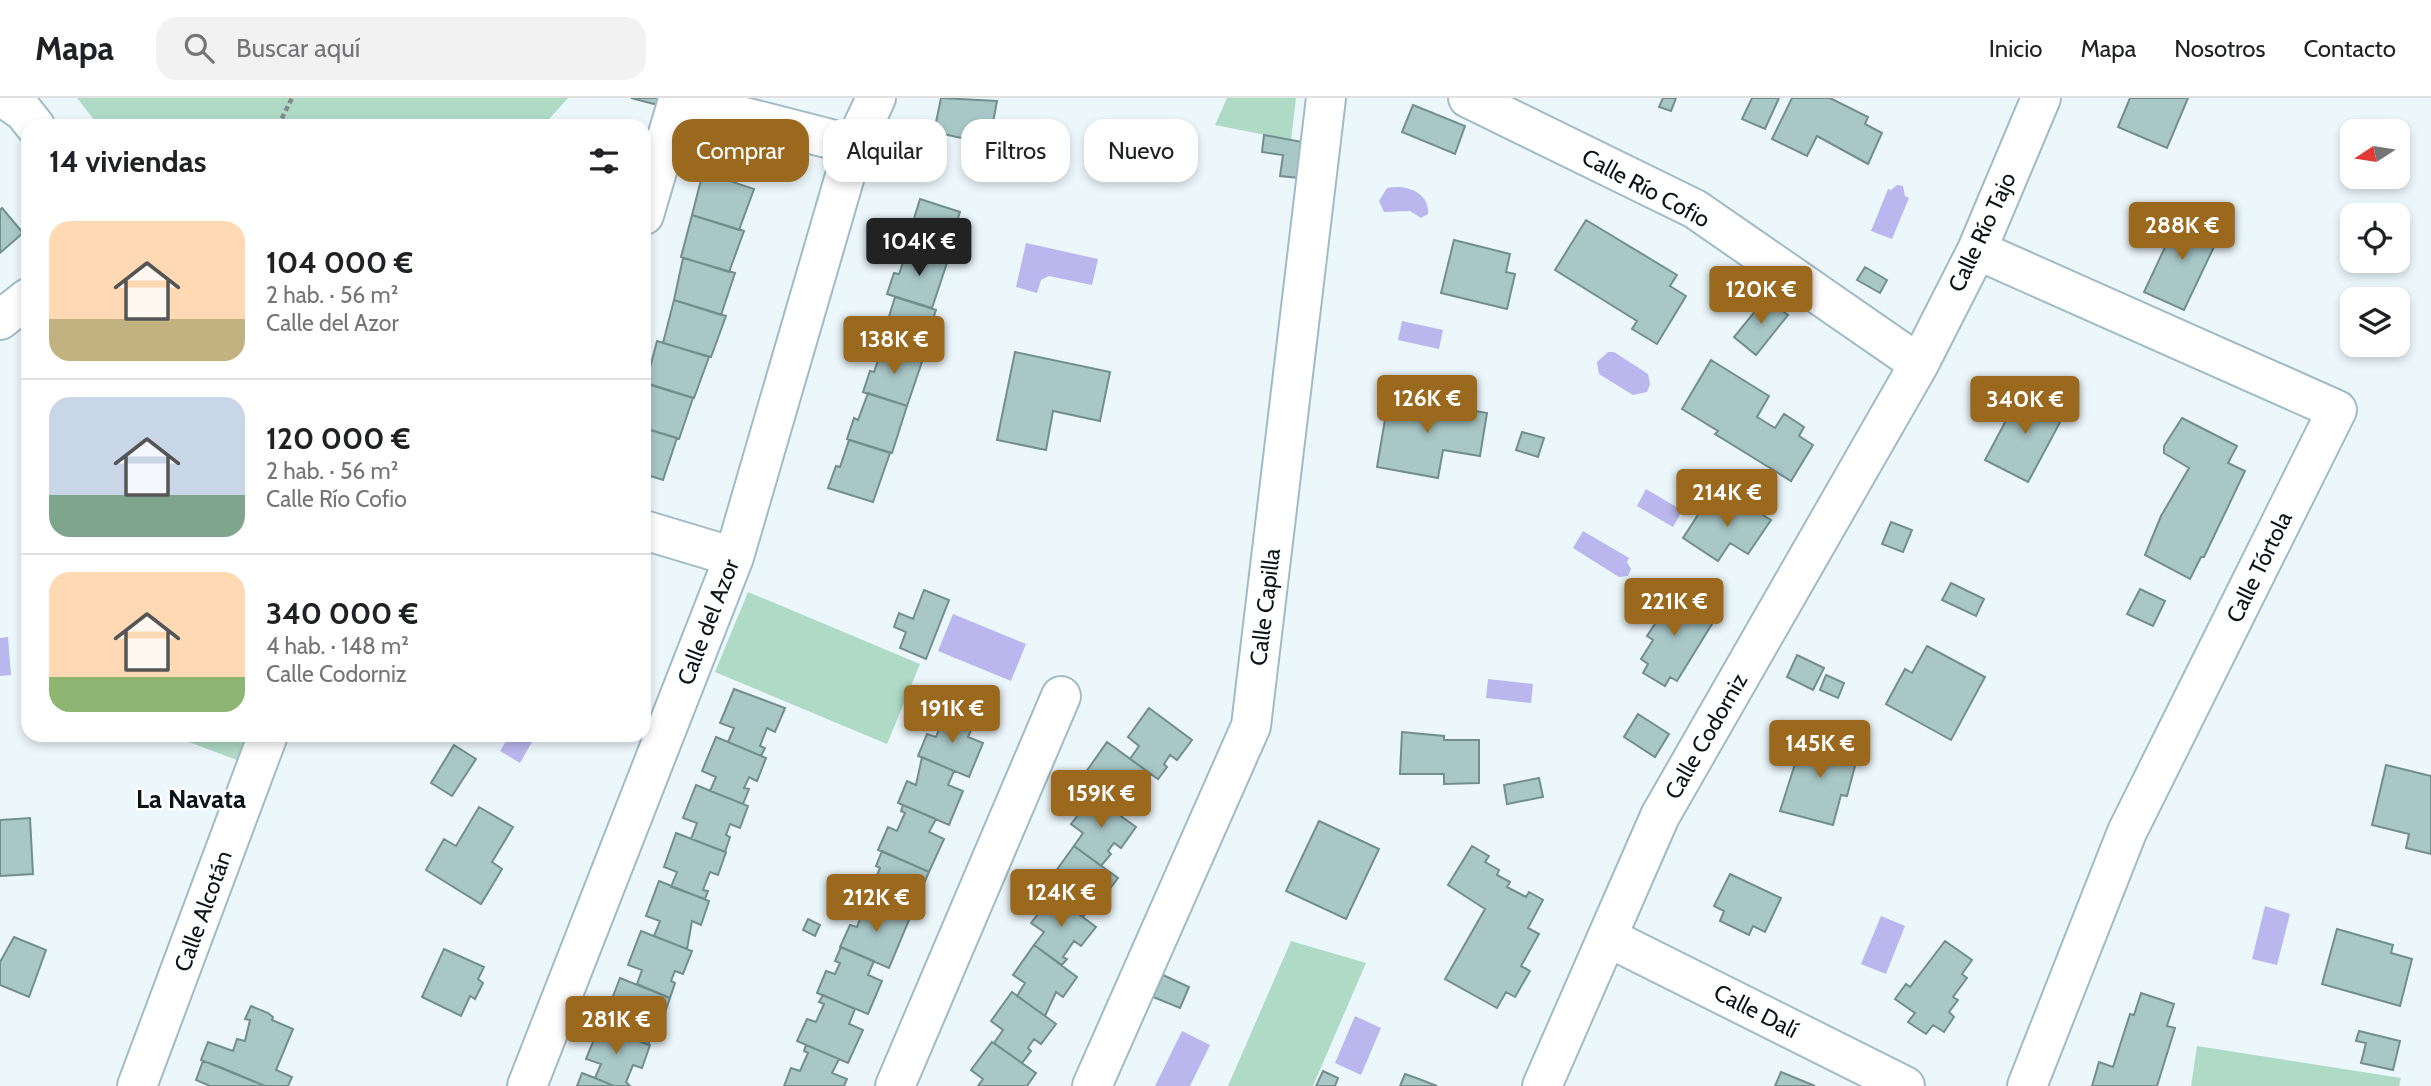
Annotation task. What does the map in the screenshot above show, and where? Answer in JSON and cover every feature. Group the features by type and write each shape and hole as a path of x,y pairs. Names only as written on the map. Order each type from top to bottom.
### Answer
{"street":[{"path":"5,98 30,119"},
{"name":"Calle del Azor","path":"866,119 876,98"},
{"name":"Calle Río Cofio","path":"1468,98 1695,209 1919,364"},
{"name":"Calle Río Tajo","path":"1919,364 1976,250 2041,98"},
{"path":"651,191 678,100 823,137"},
{"name":"Calle Capilla","path":"1093,1086 1251,726 1335,102"},
{"name":"Calle del Azor","path":"527,1086 734,557 843,182"},
{"name":"Calle Tórtola","path":"1976,250 2337,410 2127,832 2027,1086"},
{"path":"0,320 21,304"},
{"name":"Calle Codorniz","path":"1542,1086 1660,816 1919,364"},
{"path":"651,532 734,557"},
{"path":"895,1086 1061,696"},
{"name":"Calle Alcotán","path":"137,1086 265,742"},
{"name":"Calle Dalí","path":"1607,937 1905,1086"}],"path":[{"path":"282,119 292,98"}],"green space":[{"path":"77,98 568,98 549,119 94,119"},
{"path":"1227,98 1296,98 1291,140 1215,125"},
{"path":"748,592 920,664 887,744 715,672"},
{"path":"189,742 243,742 237,760"},
{"path":"1291,941 1366,963 1313,1086 1228,1086"},
{"path":"2197,1046 2401,1078 2399,1086 2191,1086"}],"water":[{"path":"1897,185 1903,186 1905,196 1909,198 1892,239 1871,231 1888,189 1891,190"},
{"path":"1401,187 1415,191 1425,200 1428,214 1421,218 1410,211 1384,212 1379,201 1387,188"},
{"path":"1026,243 1098,259 1092,285 1049,276 1041,280 1037,293 1016,287"},
{"path":"1402,321 1443,330 1439,349 1398,340"},
{"path":"1608,352 1614,352 1648,374 1650,384 1647,392 1633,395 1599,374 1597,362"},
{"path":"1646,489 1678,508 1681,503 1685,506 1673,527 1637,506"},
{"path":"1583,531 1629,558 1627,562 1631,569 1628,576 1619,577 1573,548"},
{"path":"953,614 1026,644 1011,681 938,651"},
{"path":"8,637 11,675 0,676 0,638"},
{"path":"1488,679 1533,684 1531,703 1486,698"},
{"path":"506,742 532,742 520,763 500,751"},
{"path":"2265,906 2290,914 2277,965 2252,959"},
{"path":"1881,916 1905,926 1886,974 1861,964"},
{"path":"1355,1016 1381,1028 1361,1075 1335,1063"},
{"path":"1182,1031 1210,1045 1190,1086 1155,1086"}],"building":[{"path":"631,98 661,98 658,105"},
{"path":"941,98 997,101 994,119 961,119 961,138 947,135 947,119 937,119"},
{"path":"1663,98 1676,98 1671,111 1659,107"},
{"path":"1752,98 1779,98 1765,129 1742,119"},
{"path":"1792,98 1830,98 1868,117 1865,124 1882,133 1868,164 1817,136 1807,156 1772,139"},
{"path":"2130,98 2188,98 2167,148 2118,127"},
{"path":"1413,105 1465,126 1455,154 1402,132"},
{"path":"1264,135 1302,142 1299,178 1280,176 1283,155 1262,152"},
{"path":"700,182 733,182 754,189 739,230 692,215"},
{"path":"920,199 960,212 945,259 900,246 907,223 912,225"},
{"path":"2,208 21,231 21,235 0,253"},
{"path":"2181,213 2221,232 2184,310 2144,292"},
{"path":"692,215 744,231 729,272 681,257"},
{"path":"1586,220 1677,275 1670,286 1686,296 1657,344 1632,329 1637,321 1555,270"},
{"path":"1454,240 1510,254 1506,272 1515,274 1507,309 1441,293"},
{"path":"908,248 948,260 932,308 887,294 894,273 899,274"},
{"path":"683,258 735,273 721,315 674,300"},
{"path":"1865,267 1887,280 1880,293 1857,280"},
{"path":"895,297 936,310 920,358 875,343 882,322 887,323"},
{"path":"1766,298 1788,315 1756,355 1734,337"},
{"path":"674,300 726,316 711,357 663,343"},
{"path":"657,341 709,357 694,398 651,385 651,364"},
{"path":"883,346 923,359 907,406 863,392 870,371 874,372"},
{"path":"1015,352 1110,372 1100,421 1053,411 1046,450 997,440"},
{"path":"1711,360 1769,396 1757,417 1775,428 1784,414 1804,427 1799,436 1813,445 1791,481 1715,434 1718,431 1682,409"},
{"path":"651,385 693,398 679,439 651,430"},
{"path":"2022,390 2065,413 2028,482 1985,460"},
{"path":"868,393 907,406 892,453 847,439 854,418 858,420"},
{"path":"1389,396 1487,413 1480,456 1443,450 1438,478 1377,467"},
{"path":"2182,418 2237,446 2228,463 2245,471 2204,557 2201,557 2190,579 2145,555 2161,516 2189,468 2164,453 2164,446"},
{"path":"651,430 677,438 663,480 651,476"},
{"path":"1522,432 1544,438 1538,457 1516,450"},
{"path":"849,440 890,453 873,502 828,488 836,466 840,467"},
{"path":"1735,498 1771,520 1748,554 1730,543 1718,561 1683,538 1705,504 1723,516"},
{"path":"1891,522 1912,530 1903,552 1882,544"},
{"path":"1951,583 1984,599 1976,616 1942,600"},
{"path":"1667,589 1715,619 1677,681 1670,677 1665,686 1643,673 1648,664 1641,659 1653,640 1647,636 1660,616 1653,612"},
{"path":"2140,589 2165,601 2153,626 2127,614"},
{"path":"924,590 949,600 926,659 900,648 906,632 894,627 899,613 913,619"},
{"path":"1927,646 1985,677 1951,740 1886,704 1905,669 1912,673"},
{"path":"1797,655 1824,668 1813,690 1787,677"},
{"path":"1826,675 1844,683 1838,698 1820,690"},
{"path":"734,689 785,708 775,732 767,728 760,746 765,748 761,756 728,742 734,728 720,723"},
{"path":"1149,708 1192,740 1177,760 1170,755 1164,764 1167,767 1158,779 1130,759 1139,746 1128,737"},
{"path":"941,710 974,723 968,737 983,743 969,777 918,756 927,734 936,737 943,719 939,717"},
{"path":"1638,714 1669,734 1655,757 1624,737"},
{"path":"1402,732 1444,736 1444,740 1479,740 1479,783 1444,784 1444,774 1400,774"},
{"path":"716,737 766,758 757,781 749,777 744,788 749,789 743,804 710,791 716,777 702,771"},
{"path":"1820,737 1860,747 1847,796 1841,795 1833,825 1780,811 1802,742 1818,746"},
{"path":"1107,742 1151,774 1136,795 1129,790 1118,805 1122,808 1117,814 1089,793 1098,780 1086,772"},
{"path":"454,745 476,759 452,796 431,783"},
{"path":"922,757 954,771 948,785 963,791 949,825 898,803 907,781 916,785"},
{"path":"2386,765 2431,776 2431,854 2406,848 2409,834 2372,825"},
{"path":"1539,778 1543,797 1507,804 1504,785"},
{"path":"696,785 748,806 740,828 730,824 726,835 730,837 725,852 691,839 697,823 683,818"},
{"path":"1093,796 1136,827 1121,848 1114,843 1108,851 1111,854 1101,866 1074,846 1083,833 1071,824"},
{"path":"903,805 936,819 929,832 944,839 929,872 878,850 888,827 897,831 905,813 901,811"},
{"path":"479,807 513,827 492,862 502,869 481,904 426,870 444,839 456,846"},
{"path":"30,818 33,874 0,876 0,820"},
{"path":"1319,821 1379,849 1346,919 1286,891"},
{"path":"676,833 726,852 718,875 710,872 703,890 708,891 705,899 671,887 677,872 664,867"},
{"path":"1074,846 1118,878 1102,899 1095,893 1089,902 1093,904 1083,917 1055,897 1065,884 1053,875"},
{"path":"1472,846 1489,856 1485,862 1499,870 1497,875 1510,882 1507,887 1526,897 1529,892 1543,900 1528,928 1539,934 1521,966 1530,971 1515,997 1506,992 1497,1008 1445,979 1485,909 1448,885"},
{"path":"882,851 929,872 908,919 858,898 867,876 875,880 880,868 876,866"},
{"path":"1730,874 1781,898 1765,932 1753,926 1749,935 1720,921 1724,911 1714,906"},
{"path":"659,881 709,901 701,925 692,921 687,949 654,936 660,921 646,916"},
{"path":"1053,895 1096,927 1081,946 1074,941 1063,957 1067,959 1062,965 1034,945 1044,932 1031,923"},
{"path":"863,900 909,920 889,968 840,947 850,925 857,927 861,916 857,914"},
{"path":"808,919 820,925 815,936 803,930"},
{"path":"2337,929 2393,945 2391,953 2412,959 2400,1006 2322,984"},
{"path":"641,931 692,951 683,974 675,971 671,981 675,983 670,998 637,984 642,970 628,965"},
{"path":"14,937 46,950 29,997 0,985 0,962"},
{"path":"1945,941 1972,960 1962,974 1967,978 1953,997 1958,1000 1949,1012 1954,1017 1944,1032 1933,1025 1926,1034 1908,1022 1915,1013 1895,999 1906,984 1910,987"},
{"path":"1034,945 1077,977 1063,997 1056,992 1045,1016 1017,996 1025,983 1013,975"},
{"path":"841,947 874,961 868,975 882,981 868,1014 817,993 826,971 835,974 840,963 835,961"},
{"path":"444,949 484,967 478,979 483,983 475,999 470,996 461,1016 422,997"},
{"path":"1163,975 1189,987 1180,1008 1153,997"},
{"path":"620,978 670,998 662,1020 654,1017 650,1028 654,1029 648,1045 615,1031 621,1017 607,1012"},
{"path":"1012,992 1056,1024 1041,1044 1034,1039 1028,1048 1031,1051 1022,1063 994,1043 1003,1030 991,1021"},
{"path":"2141,993 2174,1004 2167,1026 2175,1028 2157,1086 2092,1086 2099,1062 2113,1067 2130,1014 2134,1015"},
{"path":"823,995 855,1009 849,1024 863,1030 848,1063 797,1041 807,1019 816,1022 824,1004 819,1002"},
{"path":"251,1006 268,1013 273,1017 272,1020 293,1029 276,1070 292,1077 288,1086 265,1086 201,1060 208,1042 233,1051 237,1039 245,1041 250,1020 245,1019"},
{"path":"600,1025 650,1045 642,1068 633,1065 626,1082 630,1086 614,1086 595,1078 601,1064 586,1059"},
{"path":"2359,1031 2400,1041 2393,1070 2361,1063 2366,1043 2356,1041"},
{"path":"992,1042 1036,1073 1027,1086 978,1086 983,1079 971,1070"},
{"path":"806,1045 839,1059 832,1073 847,1079 844,1086 784,1086 791,1068 800,1071 808,1053 804,1051"},
{"path":"203,1061 265,1086 210,1086 196,1080"},
{"path":"1323,1071 1338,1078 1335,1086 1316,1086"},
{"path":"1781,1072 1815,1086 1775,1086"},
{"path":"582,1073 595,1078 614,1086 577,1086"},
{"path":"1405,1074 1419,1079 1437,1086 1400,1086"}],"district":[{"name":"La Navata","path":"191,799"}]}
